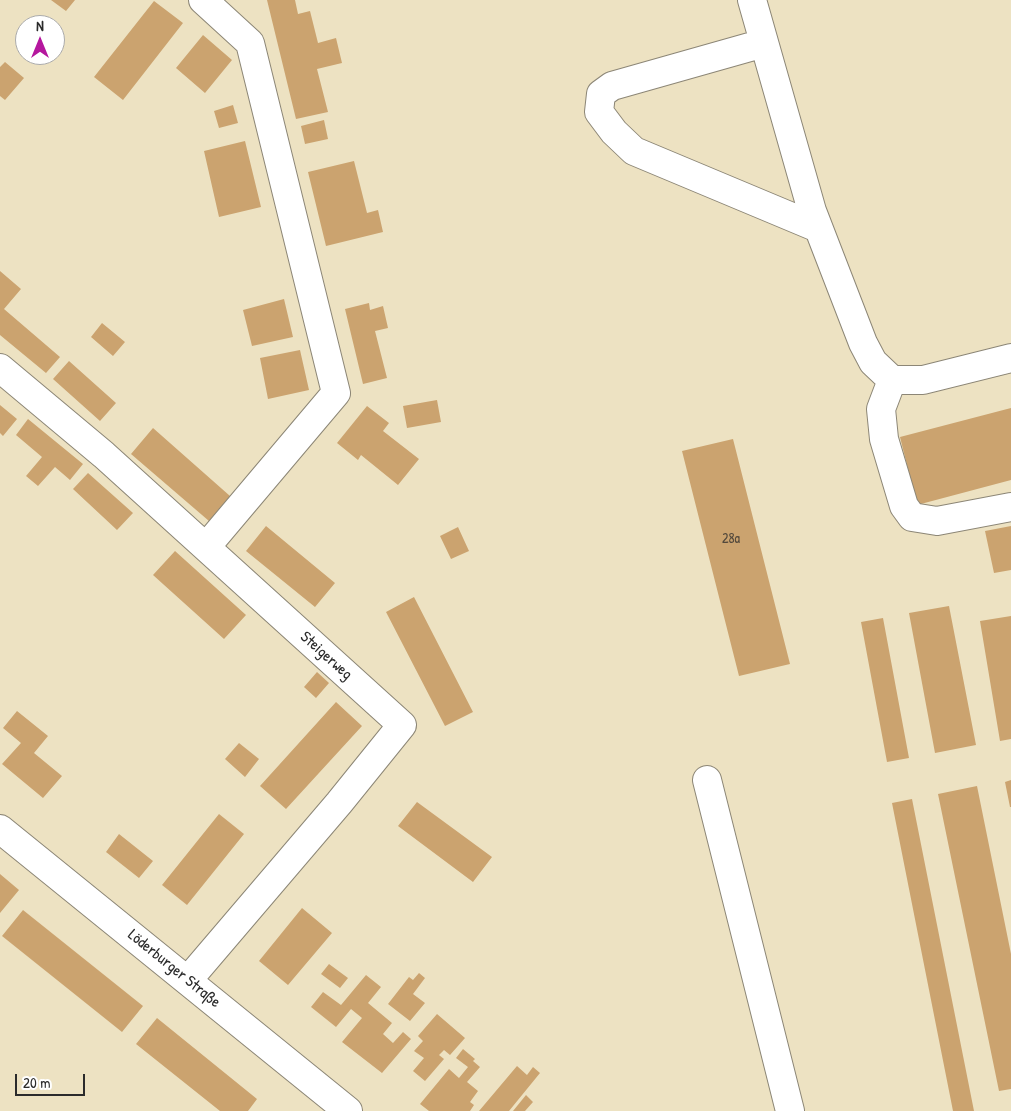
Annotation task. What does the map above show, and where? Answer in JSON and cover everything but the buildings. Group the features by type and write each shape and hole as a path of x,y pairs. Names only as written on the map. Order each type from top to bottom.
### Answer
{"street":[{"path":"203,0 250,43 336,393 206,547"},
{"path":"752,0 812,211 863,343 873,362 892,380 923,380 1011,358"},
{"path":"764,43 612,86 601,94 599,112 614,132 634,151 818,228"},
{"name":"Steigerweg","path":"0,368 104,455 402,725 339,803 188,980"},
{"path":"892,380 881,408 884,439 904,506 912,517 937,521 1011,507"},
{"path":"707,780 790,1111"},
{"name":"Löderburger Straße","path":"0,829 348,1111"}]}
